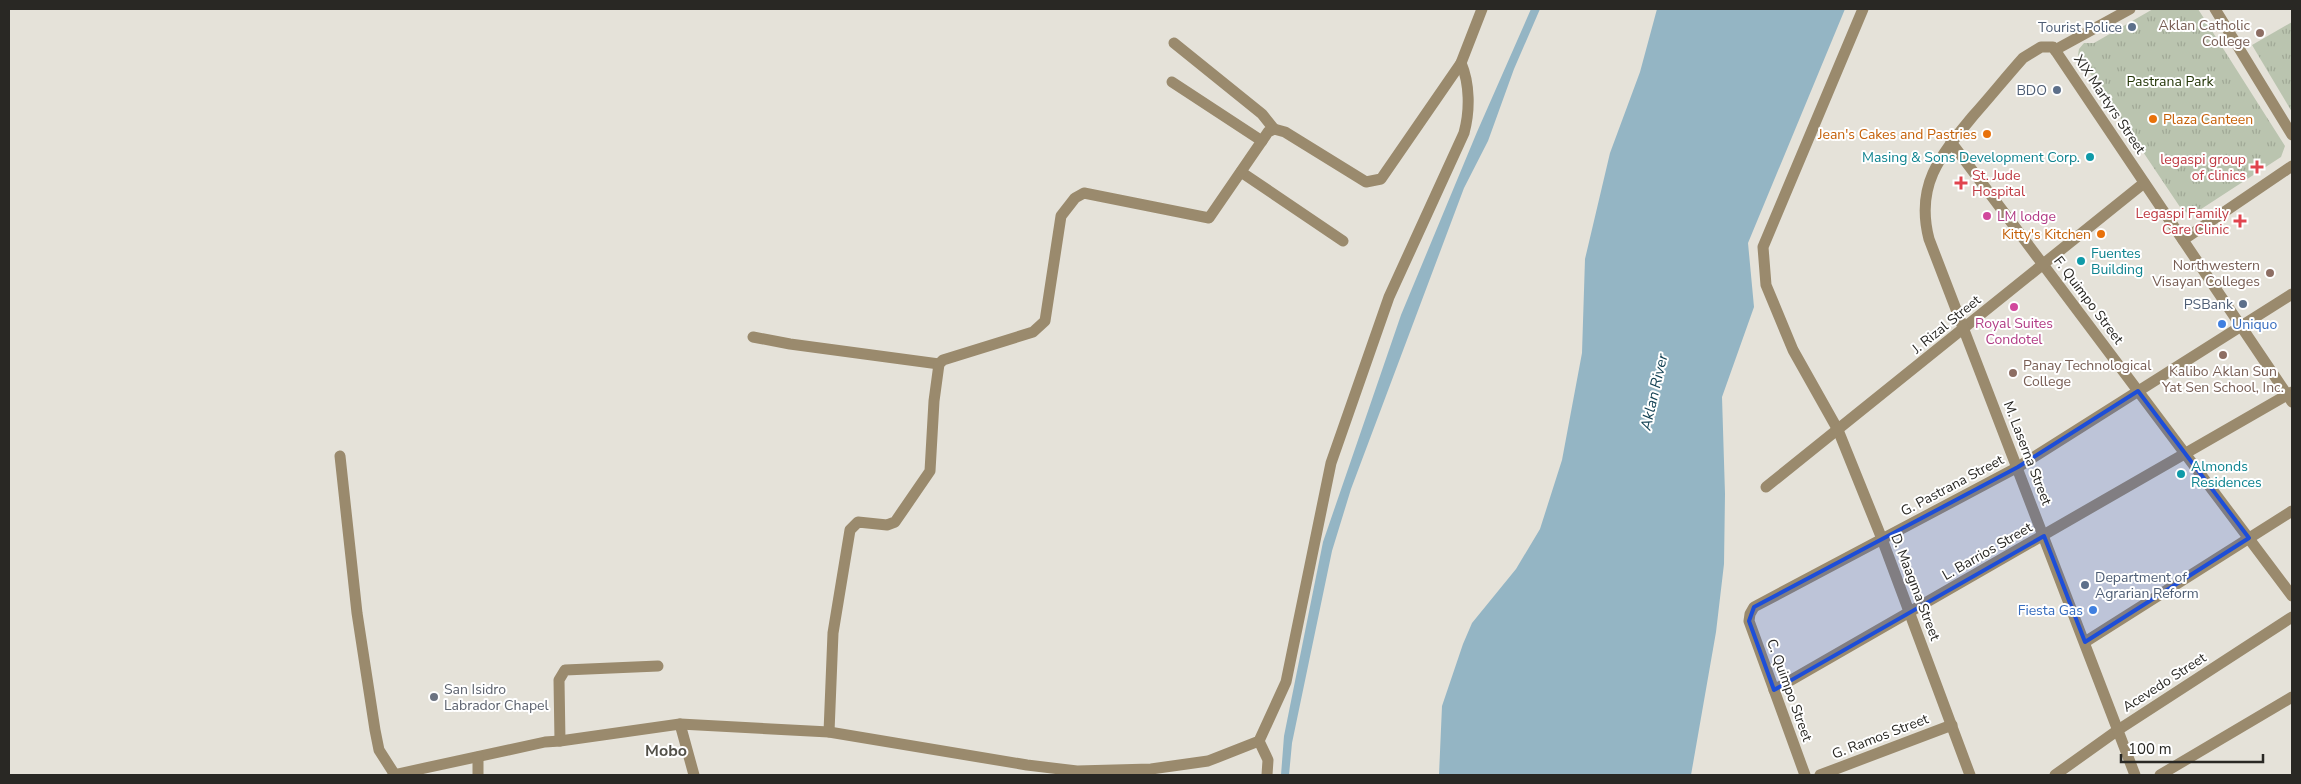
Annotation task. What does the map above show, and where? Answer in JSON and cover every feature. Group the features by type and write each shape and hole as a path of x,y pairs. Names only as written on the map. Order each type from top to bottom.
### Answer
{"street":[{"path":"1174,43 1262,114 1274,129 1285,132 1366,182 1376,182 1381,179 1461,63 1482,9"},
{"name":"D. Maagma Street","path":"1864,9 1763,247 1766,285 1792,350 1838,430 1910,613 1970,775"},
{"name":"M. Laserna Street","path":"2130,9 2054,48 2041,46 2023,58 1937,161 1929,181 1925,218 1929,240 2018,466 2135,775"},
{"path":"2215,9 2292,135"},
{"name":"XIX Martyrs Street","path":"2054,48 2290,397"},
{"path":"340,456 357,613 375,730 379,750 394,775 545,742 680,724 829,732 1026,765 1077,771 1151,769 1208,761 1259,741 1286,682 1331,463 1389,297 1464,133 1468,120 1466,76 1461,63"},
{"path":"1172,82 1262,141"},
{"path":"829,732 833,633 850,530 858,522 892,524 928,477 939,364 943,360 1033,332 1042,326 1045,321 1061,216 1075,198 1084,193 1095,194 1209,218 1268,132 1274,129"},
{"name":"F. Quimpo Street","path":"1951,142 2292,596"},
{"path":"2183,240 2292,166"},
{"path":"1241,172 1343,241"},
{"name":"J. Rizal Street","path":"1766,487 2144,183"},
{"name":"G. Pastrana Street","path":"1750,614 1758,605 2018,466 2292,294"},
{"path":"753,337 939,364"},
{"name":"L. Barrios Street","path":"1774,690 2186,454 2290,397"},
{"path":"2084,642 2292,511"},
{"name":"C. Quimpo Street","path":"1750,614 1749,621 1805,775"},
{"name":"Acevedo Street","path":"2054,775 2118,730 2292,617"},
{"path":"560,741 559,680 565,670 658,666"},
{"path":"2160,775 2292,697"},
{"path":"680,724 694,775"},
{"name":"G. Ramos Street","path":"1820,775 1952,725"},
{"path":"1259,741 1268,760 1267,775"},
{"path":"478,757 478,775"}],"highlighted area":[{"path":"2138,391 2249,538 2085,642 2044,536 1774,690 1749,621 1754,607 2018,467"}],"green space":[{"name":"Pastrana Park","path":"2153,9 2198,9 2285,146 2281,157 2192,215 2182,210 2078,55 2079,49 2084,43 2094,43"},
{"path":"2292,22 2292,112 2252,45"}],"water":[{"path":"1531,9 1540,9 1514,69 1488,141 1464,188 1351,489 1332,551 1292,743 1289,775 1281,775 1284,736 1323,542 1401,315 1477,132"},
{"name":"Aklan River","path":"1657,9 1845,9 1748,243 1754,307 1722,397 1725,494 1724,564 1716,632 1691,775 1439,775 1442,706 1463,644 1472,623 1516,569 1540,529 1562,460 1582,353 1585,259 1610,153 1640,72"}],"place":[{"name":"Tourist Police","path":"2132,27"},
{"name":"Aklan Catholic College","path":"2260,33"},
{"name":"BDO","path":"2057,90"},
{"name":"Plaza Canteen","path":"2153,119"},
{"name":"Jean's Cakes and Pastries","path":"1987,134"},
{"name":"Masing & Sons Development Corp.","path":"2090,157"},
{"name":"legaspi group of clinics","path":"2257,167"},
{"name":"St. Jude Hospital","path":"1961,183"},
{"name":"LM lodge","path":"1987,216"},
{"name":"Legaspi Family Care Clinic","path":"2240,221"},
{"name":"Kitty's Kitchen","path":"2101,234"},
{"name":"Fuentes Building","path":"2081,261"},
{"name":"Northwestern Visayan Colleges","path":"2270,273"},
{"name":"PSBank","path":"2243,304"},
{"name":"Royal Suites Condotel","path":"2014,307"},
{"name":"Uniquo","path":"2222,324"},
{"name":"Kalibo Aklan Sun Yat Sen School, Inc.","path":"2223,355"},
{"name":"Panay Technological College","path":"2013,373"},
{"name":"Almonds Residences","path":"2181,474"},
{"name":"Department of Agrarian Reform","path":"2085,585"},
{"name":"Fiesta Gas","path":"2093,610"},
{"name":"San Isidro Labrador Chapel","path":"434,697"}],"district":[{"name":"Mobo","path":"666,750"}]}
